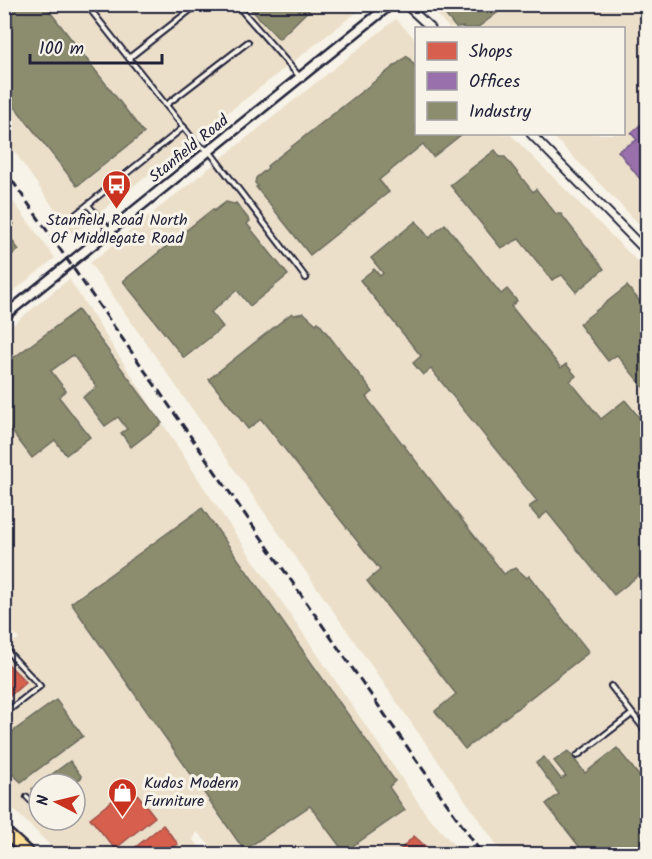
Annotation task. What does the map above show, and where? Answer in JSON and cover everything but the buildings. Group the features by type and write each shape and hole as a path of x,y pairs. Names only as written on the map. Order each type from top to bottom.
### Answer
{"main road":[{"path":"4,831 29,855"}],"street":[{"name":"Stanfield Road","path":"4,316 391,4"},
{"path":"405,4 430,27"},
{"path":"532,135 648,253"}],"lane":[{"path":"86,4 196,143 210,152 306,278"},
{"path":"129,58 198,4"},
{"path":"236,4 301,78"},
{"path":"166,105 248,42"},
{"path":"70,219 184,127"},
{"path":"88,205 111,231"},
{"path":"4,654 9,653 40,686 4,714"},
{"path":"611,686 648,734"},
{"path":"577,756 632,714"}],"shaded area":[{"path":"4,5 366,5 72,234 5,138"},
{"path":"428,5 647,5 647,232 552,135 625,135 625,27 448,27"},
{"path":"396,19 415,39 415,135 511,135 647,271 647,854 503,854 90,263"},
{"path":"4,189 55,258 5,298 4,298"},
{"path":"69,279 205,489 426,814 458,850 456,854 218,854 197,832 193,840 207,854 59,854 37,832 87,832 87,772 27,772 27,823 5,801 4,646 19,639 5,623 5,331"}],"railway":[{"path":"4,169 482,854"}],"place":[{"name":"Stanfield Road North Of Middlegate Road","path":"117,210"},
{"name":"Kudos Modern Furniture","path":"123,818"}]}
